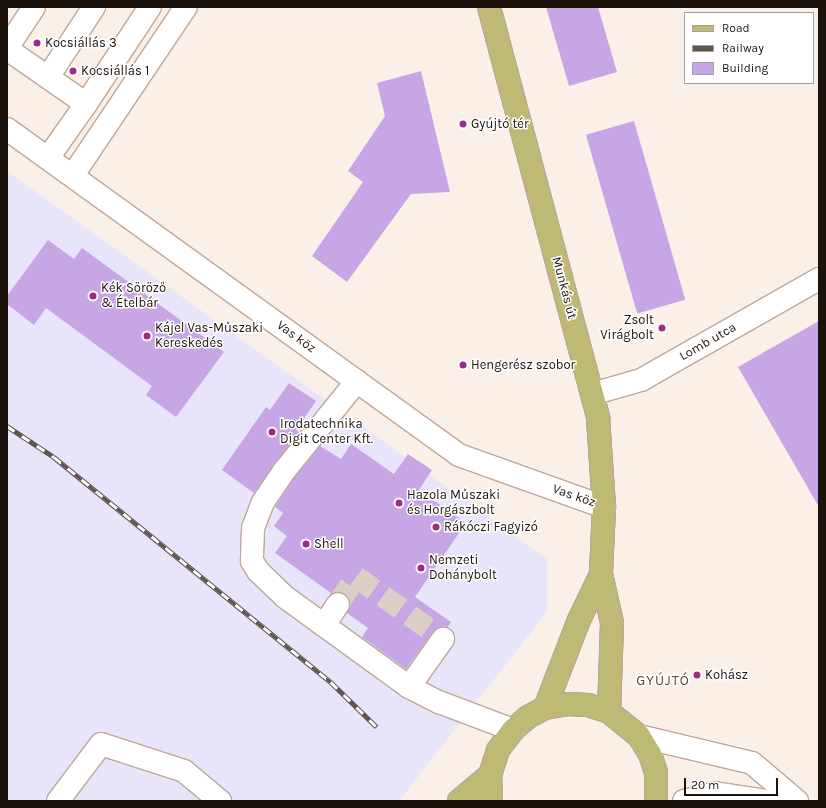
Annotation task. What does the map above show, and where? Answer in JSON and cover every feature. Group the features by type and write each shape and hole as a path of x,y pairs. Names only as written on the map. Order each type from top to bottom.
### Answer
{"main road":[{"name":"Munkás út","path":"489,7 598,418 604,507 602,574"},
{"path":"545,708 579,620 602,574"},
{"path":"602,574 612,623 609,712"},
{"path":"491,801 490,775 498,750 512,730 528,717 545,708 574,704 609,712 639,736 650,754 656,773 656,801"},
{"path":"459,801 490,775"}],"street":[{"path":"34,7 7,49 86,104"},
{"path":"48,77 94,7"},
{"path":"48,158 86,104 150,7"},
{"path":"73,175 186,7"},
{"name":"Vas köz","path":"7,129 73,175 459,455 604,507"},
{"name":"Lomb utca","path":"592,394 642,380 819,279"},
{"path":"357,381 284,471 263,502 253,535 252,561 258,571 285,597 409,687 439,702 512,730"},
{"path":"324,625 338,604"},
{"path":"409,687 443,639"},
{"path":"639,736 752,763 797,801"},
{"path":"58,801 101,744 184,771 220,801"},
{"path":"684,801 715,793 766,801"}],"shaded area":[{"path":"7,171 547,559 547,612 399,801 7,801"}],"building":[{"path":"546,7 598,7 617,72 569,86"},
{"path":"421,71 450,192 411,194 347,282 312,256 363,182 348,171 385,116 377,83"},
{"path":"634,121 685,300 637,314 586,135"},
{"path":"48,240 74,259 82,248 224,352 176,417 146,395 152,386 46,308 34,325 7,304 7,296"},
{"path":"819,321 819,507 738,367"},
{"name":"Irodatechnika Digit Center Kft.","path":"289,383 316,401 296,430 299,432 254,493 222,470 266,407 270,410"},
{"path":"351,444 394,474 408,454 432,470 419,490 466,523 415,597 451,622 447,628 438,628 433,632 406,669 362,637 368,628 347,613 350,604 345,594 338,592 329,596 331,593 275,553 287,536 274,526 283,513 275,507 294,478 320,446 341,459"}],"tunnel":[{"path":"338,604 356,577 443,639"}],"railway":[{"path":"7,426 54,457 331,682 377,727"}],"place":[{"name":"Kocsiállás 3","path":"37,43"},
{"name":"Kocsiállás 1","path":"73,71"},
{"name":"Gyújtó tér","path":"463,124"},
{"name":"Kék Söröző & Ételbár","path":"93,296"},
{"name":"Zsolt Virágbolt","path":"662,328"},
{"name":"Kájel Vas-Műszaki Kereskedés","path":"147,336"},
{"name":"Hengerész szobor","path":"463,365"},
{"name":"Irodatechnika Digit Center Kft.","path":"272,432"},
{"name":"Hazola Műszaki és Horgászbolt","path":"399,503"},
{"name":"Rákóczi Fagyizó","path":"436,527"},
{"name":"Shell","path":"306,544"},
{"name":"Nemzeti Dohánybolt","path":"421,568"},
{"name":"Kohász","path":"697,675"}],"district":[{"name":"GYÚJTÓ","path":"663,681"}]}
